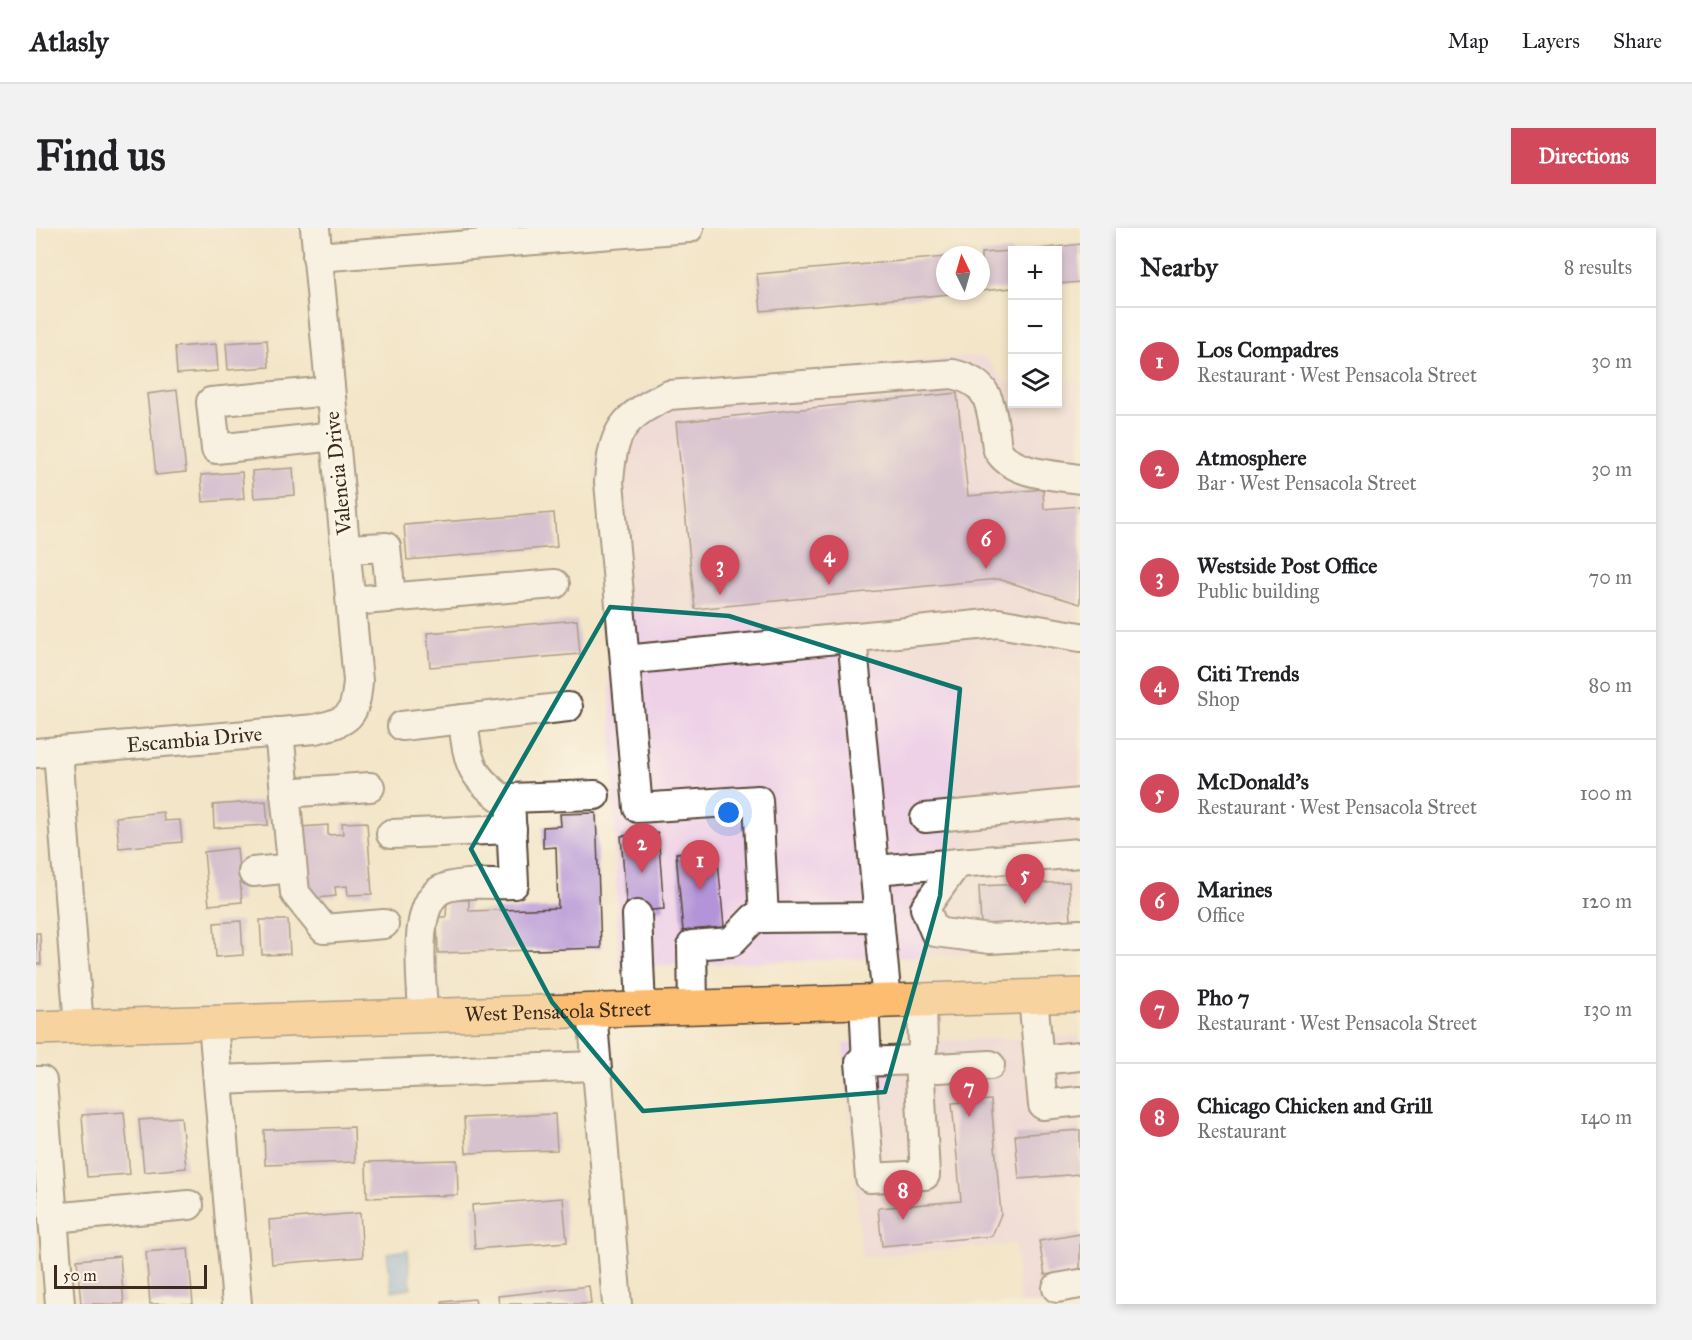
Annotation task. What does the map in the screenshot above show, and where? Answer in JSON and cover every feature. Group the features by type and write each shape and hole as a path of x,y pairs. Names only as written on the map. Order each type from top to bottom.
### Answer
{"main road":[{"name":"West Pensacola Street","path":"36,1028 1080,995"}],"street":[{"name":"Valencia Drive","path":"315,228 358,681 356,708 350,716"},
{"path":"317,258 450,237 689,228"},
{"path":"764,918 758,800 638,808 609,482 611,459 617,434 644,406 669,395 953,374 970,378 984,391 992,410 998,450 1010,462 1046,474 1080,478"},
{"path":"330,391 211,402 216,449 335,436"},
{"path":"346,549 386,547 391,598"},
{"path":"351,601 555,584"},
{"path":"625,660 998,623 1080,637"},
{"path":"852,638 879,917 876,1001 867,1062"},
{"path":"402,726 568,707"},
{"name":"Escambia Drive","path":"47,752 315,729 337,724 350,716"},
{"path":"463,719 466,754 473,769 484,786 511,817"},
{"path":"279,732 295,893 324,929 384,924"},
{"path":"47,752 79,1027"},
{"path":"285,793 370,787"},
{"path":"423,1016 421,920 430,897 447,887 514,884 510,798 595,795"},
{"path":"925,818 1080,803"},
{"path":"391,834 511,817"},
{"path":"875,870 1080,853"},
{"path":"957,863 925,908 935,932 990,939 1080,934"},
{"path":"253,872 292,868"},
{"path":"637,915 641,1009"},
{"path":"693,1007 692,945 731,942 754,918 879,917"},
{"path":"1033,997 1043,1105 1080,1101"},
{"path":"922,1000 923,1046 919,1064 926,1175 870,1178 860,1062 919,1064 990,1065"},
{"path":"592,1011 617,1304"},
{"path":"213,1023 237,1304"},
{"path":"1039,1060 1080,1056"},
{"path":"218,1080 596,1066"},
{"path":"36,1081 42,1081 60,1304"},
{"path":"53,1218 189,1205"}],"highlighted area":[{"path":"610,607 729,616 960,689 940,896 885,1092 643,1111 552,1002 471,849"}],"shaded area":[{"path":"971,356 986,357 1008,383 1008,408 1062,408 1062,382 1080,380 1080,951 619,967 610,678 594,459 605,428 618,407 649,389 695,378"},
{"path":"1080,1036 1080,1304 1020,1304 1015,1244 862,1257 843,1043"}],"water":[{"path":"408,1250 411,1288 392,1291 387,1253"}],"building":[{"path":"1080,244 1080,282 1062,284 1062,246"},
{"path":"1008,251 1008,288 990,290 990,252"},
{"path":"936,258 936,295 761,311 757,274"},
{"path":"267,340 269,367 228,370 226,343"},
{"path":"216,344 218,371 177,374 175,347"},
{"path":"177,390 186,472 156,475 147,394"},
{"path":"957,393 968,496 1043,489 1044,509 1080,506 1080,604 998,579 695,609 676,422"},
{"path":"293,468 295,495 254,498 252,471"},
{"path":"242,472 244,499 203,502 201,475"},
{"path":"554,513 557,547 407,560 404,525"},
{"path":"577,620 580,654 430,667 427,633"},
{"path":"266,801 268,825 214,828 213,805"},
{"path":"163,812 164,821 180,820 182,842 119,848 116,817"},
{"path":"596,813 601,948 438,953 437,917 446,917 447,900 469,900 469,911 558,908 556,847 543,848 543,827 561,826 560,814"},
{"path":"367,822 372,894 348,895 347,886 335,887 336,896 307,899 301,827 328,825 328,835 343,834 342,823"},
{"path":"658,833 664,909 627,912 621,836"},
{"path":"237,848 242,902 209,905 204,852"},
{"path":"717,850 724,927 683,931 676,853"},
{"path":"1069,882 1071,922 981,926 979,886"},
{"path":"260,920 288,920 290,954 262,955"},
{"path":"241,921 243,955 216,957 214,923"},
{"path":"36,933 40,933 41,964 36,964"},
{"path":"991,1100 1001,1214 992,1236 882,1246 878,1208 961,1201 952,1103"},
{"path":"124,1112 130,1174 87,1177 82,1115"},
{"path":"555,1114 557,1150 466,1153 464,1118"},
{"path":"181,1117 186,1168 144,1172 139,1120"},
{"path":"354,1127 355,1162 265,1165 264,1130"},
{"path":"1080,1130 1080,1174 1019,1179 1015,1135"},
{"path":"457,1160 458,1195 367,1198 366,1162"},
{"path":"563,1198 567,1242 475,1249 472,1205"},
{"path":"360,1213 363,1257 272,1264 269,1220"},
{"path":"1080,1234 1080,1269 1045,1275 1039,1241"},
{"path":"188,1248 193,1304 150,1304 146,1252"},
{"path":"120,1256 124,1304 81,1304 77,1260"},
{"path":"589,1286 591,1304 499,1304 498,1296"},
{"path":"475,1299 476,1304 442,1304 442,1302"}],"place":[{"name":"Marines","path":"986,569"},
{"name":"Citi Trends","path":"829,585"},
{"name":"Westside Post Office","path":"720,595"},
{"name":"Atmosphere","path":"642,873"},
{"name":"Los Compadres","path":"700,890"},
{"name":"McDonald's","path":"1025,904"},
{"name":"Pho 7","path":"969,1117"},
{"name":"Chicago Chicken and Grill","path":"903,1220"}]}
